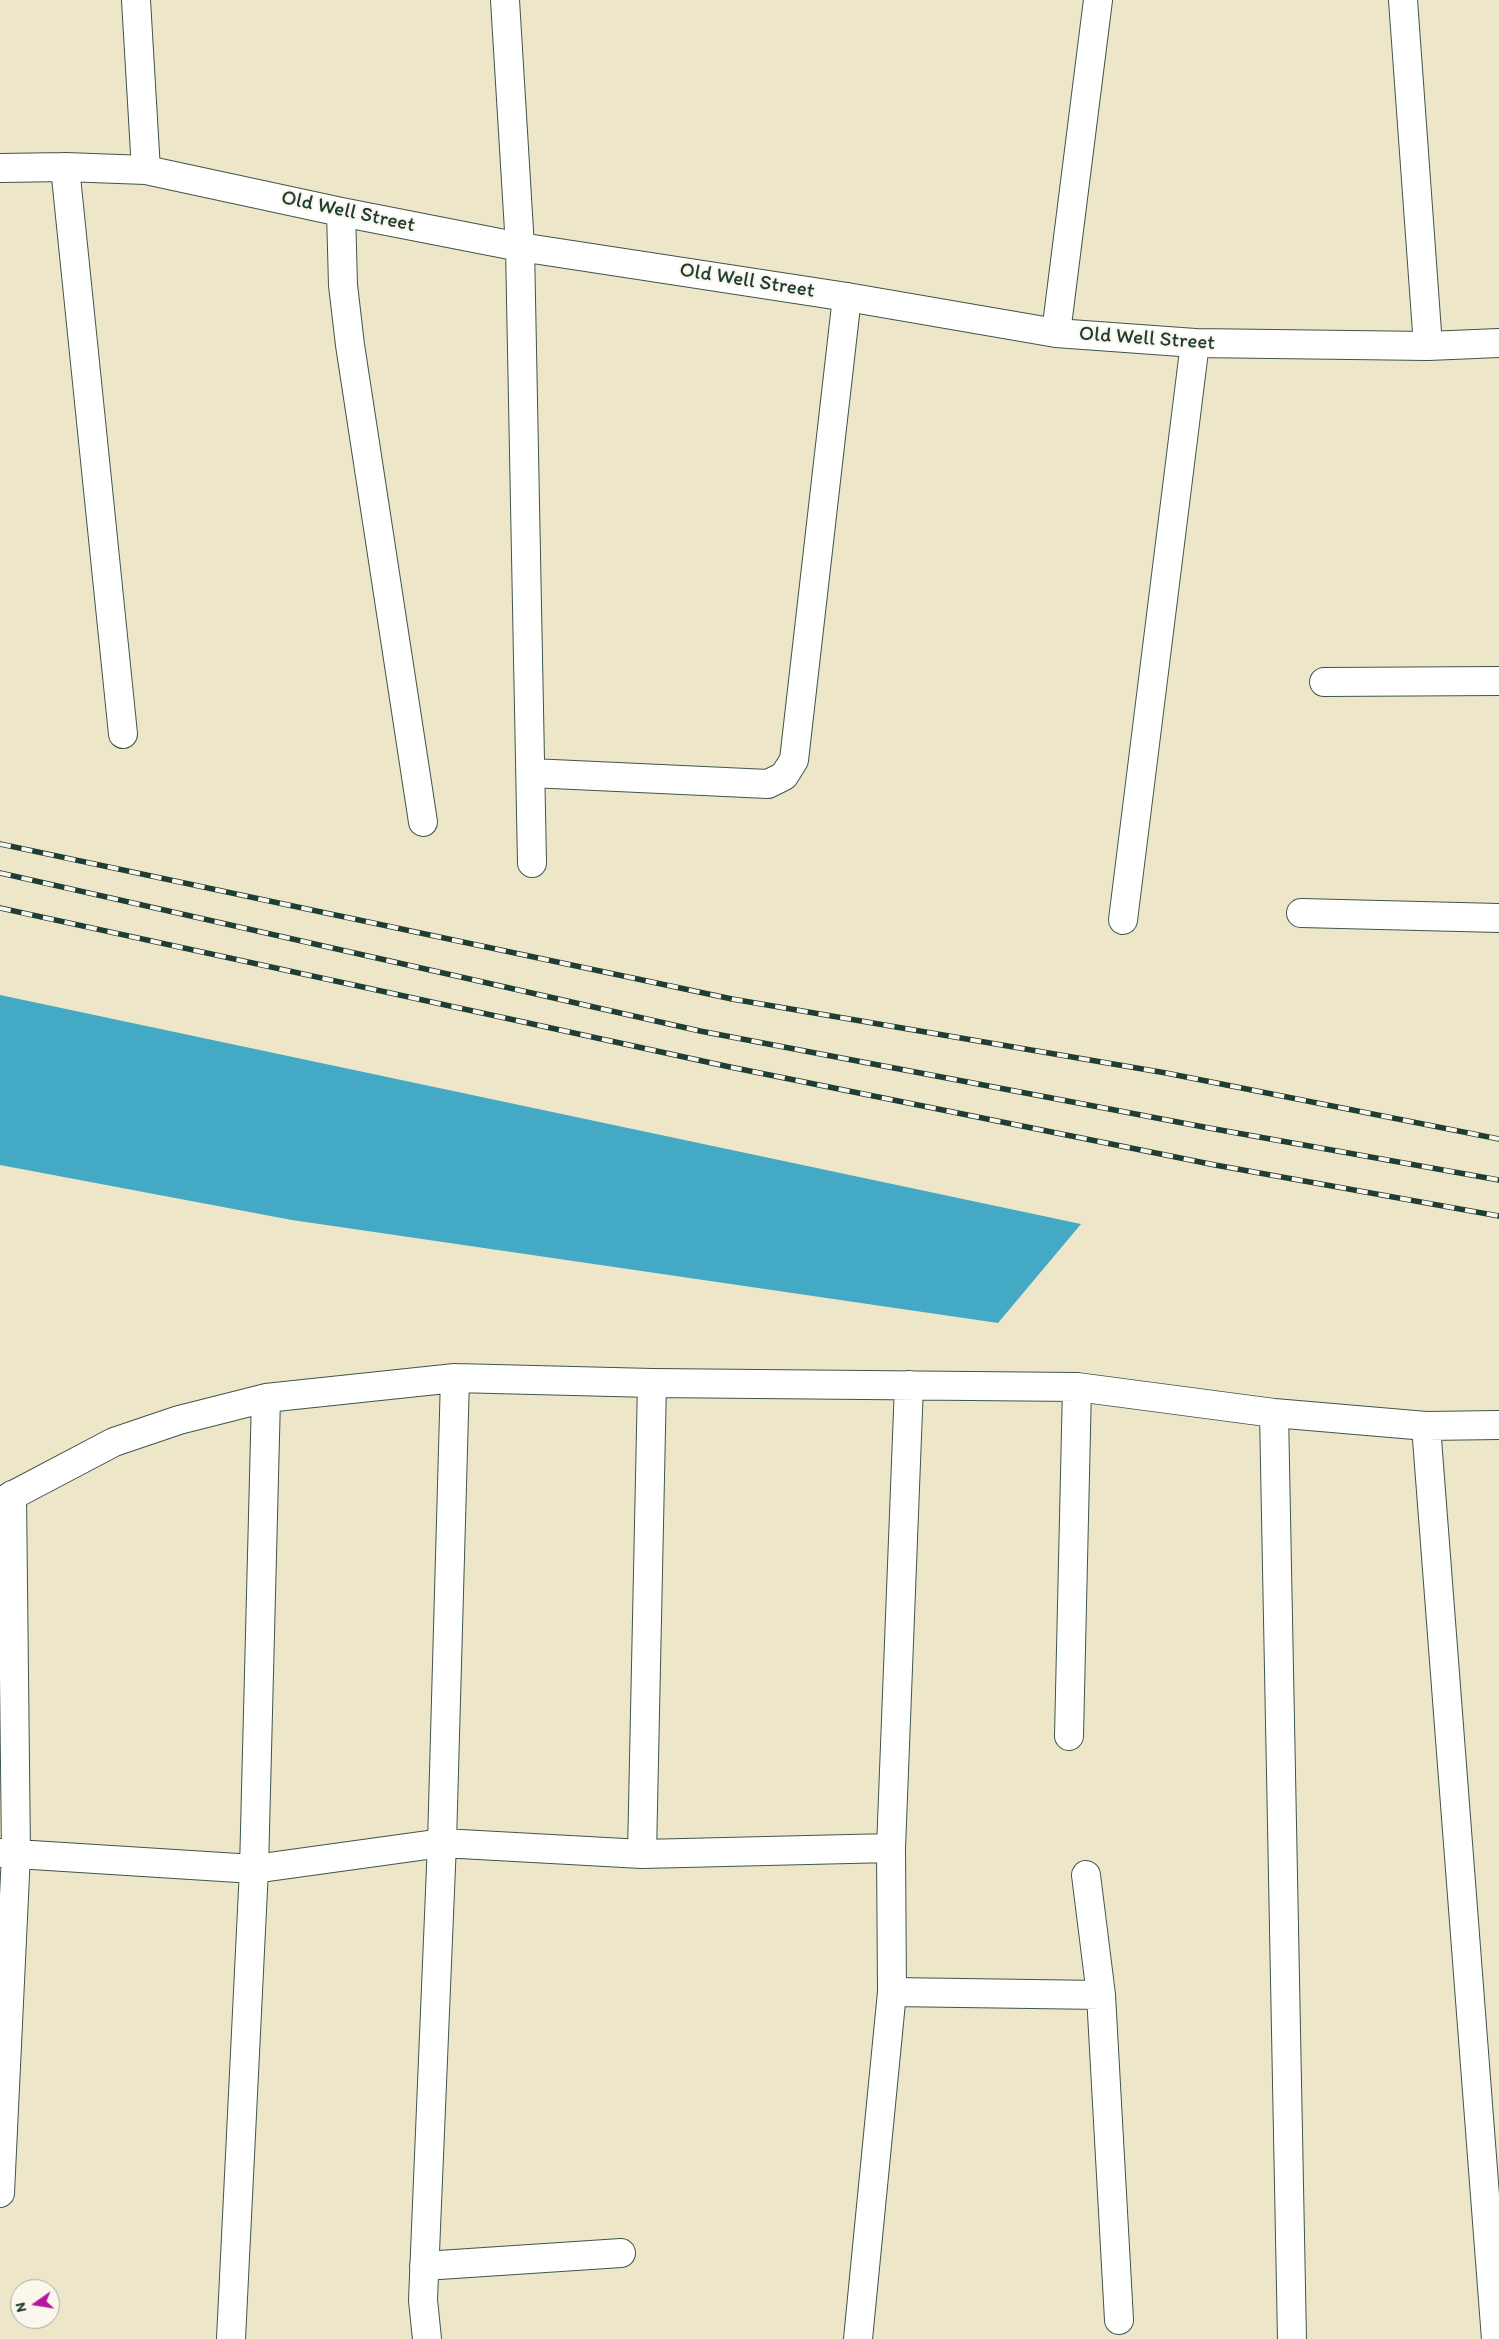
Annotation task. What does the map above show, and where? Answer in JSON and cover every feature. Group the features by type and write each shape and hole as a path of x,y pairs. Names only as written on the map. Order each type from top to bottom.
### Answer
{"street":[{"path":"136,0 146,170"},
{"path":"505,0 520,247 532,863"},
{"path":"1056,333 1098,0"},
{"path":"1403,0 1428,346"},
{"path":"65,167 123,734"},
{"name":"Old Well Street","path":"0,168 65,167 146,170 341,212 520,247 847,296 1056,333 1195,344 1428,346 1499,343"},
{"path":"341,212 343,285 350,345 423,822"},
{"path":"531,773 768,784 784,776 794,760 847,296"},
{"path":"1123,920 1195,344"},
{"path":"1324,682 1499,681"},
{"path":"1301,913 1499,918"},
{"path":"427,2339 422,2300 442,1843 455,1378"},
{"path":"0,2193 8,1854 6,1498 114,1442 179,1420 266,1398 455,1378 652,1383 1077,1387 1274,1413 1426,1426 1499,1425"},
{"path":"642,1854 652,1383"},
{"path":"858,2339 892,1992 890,1848 909,1386"},
{"path":"1069,1736 1077,1387"},
{"path":"231,2339 254,1869 266,1398"},
{"path":"1274,1413 1292,2339"},
{"path":"1426,1426 1496,2339"},
{"path":"8,1854 254,1869 442,1843 642,1854 890,1848"},
{"path":"1086,1875 1101,1995 1119,2320"},
{"path":"892,1992 1101,1995"},
{"path":"424,2266 621,2253"}],"water":[{"path":"0,995 1081,1224 998,1323 292,1220 0,1165"}],"railway":[{"path":"0,844 732,999 1166,1073 1499,1139"},
{"path":"0,873 700,1031 1209,1128 1499,1180"},
{"path":"0,908 730,1067 1215,1165 1499,1216"}]}
